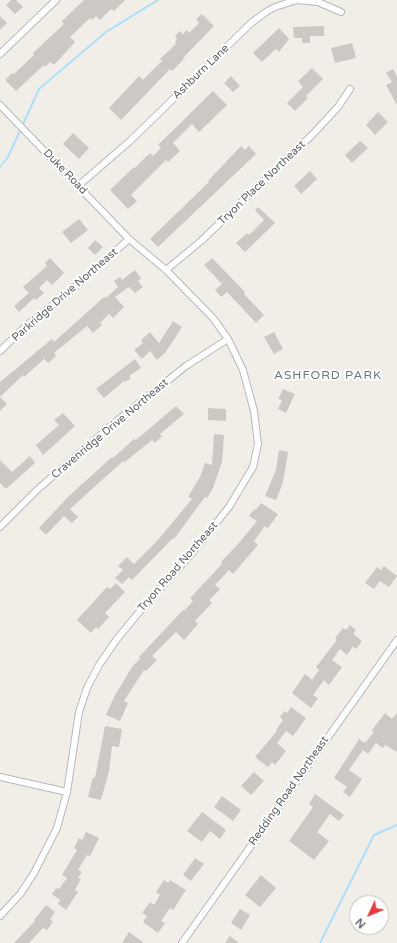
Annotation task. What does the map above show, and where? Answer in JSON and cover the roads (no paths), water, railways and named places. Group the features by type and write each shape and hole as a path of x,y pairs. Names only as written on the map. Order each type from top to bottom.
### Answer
{"street":[{"path":"0,54 56,0"},
{"name":"Ashburn Lane","path":"78,186 130,140 251,23 266,12 275,7 297,0 318,2 341,12"},
{"name":"Tryon Place Northeast","path":"166,270 202,241 313,134 338,106 350,89"},
{"name":"Duke Road","path":"0,105 129,239"},
{"name":"Tryon Road Northeast","path":"0,916 21,893 34,873 57,828 67,792 79,712 87,688 99,665 117,639 140,611 193,552 229,507 253,467 258,444 254,411 242,370 228,339 213,318 166,270 129,239"},
{"name":"Parkridge Drive Northeast","path":"0,351 26,326 67,294 129,239"},
{"name":"Cravenridge Drive Northeast","path":"0,527 38,489 118,420 186,366 228,339"},
{"name":"Redding Road Northeast","path":"182,943 397,640"},
{"path":"0,777 67,792"}],"waterway":[{"path":"0,167 8,157 39,89 106,32 158,0"},
{"path":"320,943 374,835 397,825"}],"district":[{"name":"ASHFORD PARK","path":"328,376"}]}
